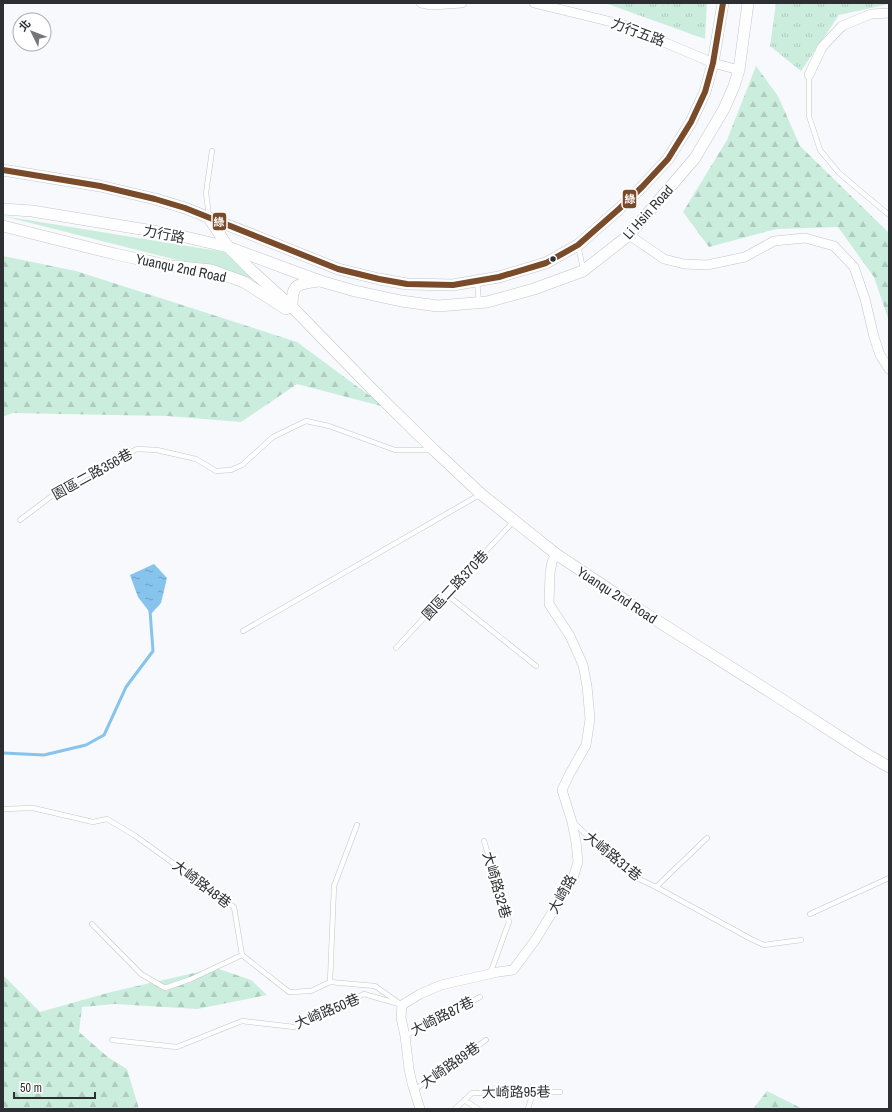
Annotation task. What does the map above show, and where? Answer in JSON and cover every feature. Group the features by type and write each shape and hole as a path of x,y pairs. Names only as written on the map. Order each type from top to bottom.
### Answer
{"street":[{"path":"420,3 432,5 462,3"},
{"name":"力行五路","path":"534,3 624,25 713,62 739,70"},
{"name":"Li Hsin Road","path":"3,170 100,186 155,199 185,208 338,269 379,279 406,284 453,285 500,277 546,263 578,245 619,209 668,160 692,122 705,92 713,62 723,3"},
{"name":"Li Hsin Road","path":"320,281 401,301 438,306 487,302 534,289 584,271 629,235 695,158 724,109 734,86 739,70 748,3"},
{"path":"809,75 822,47 842,26 871,14 889,13"},
{"name":"力行路","path":"3,209 32,211 177,235 228,247 320,281"},
{"name":"Yuanqu 2nd Road","path":"209,218 228,247 292,307 371,388"},
{"name":"Yuanqu 2nd Road","path":"3,226 115,254 171,266 211,270 244,282 296,316 481,494 556,554 637,608 889,767"},
{"path":"629,235 664,258 684,264 708,266 745,257 774,241 805,238 834,246 854,267 866,299 874,338 880,355 889,369"},
{"path":"292,307 292,294 295,288 307,282 320,281"},
{"name":"大崎路","path":"402,1005 435,987 513,970 536,939 573,878 578,862 576,842 572,822 562,790 586,745 590,719 587,686 583,665 570,636 549,604 550,573 552,562 556,554"},
{"path":"402,1005 401,1018 409,1069 418,1108"}],"lane":[{"path":"809,75 809,116 820,150 839,173 889,215"},
{"path":"209,218 206,193 212,151"},
{"path":"578,245 584,271"},
{"path":"477,281 479,302"},
{"name":"園區二路356巷","path":"20,520 57,492 108,463 137,449 158,450 196,459 216,471 231,470 242,465 273,437 306,421 329,426 395,450 434,450"},
{"path":"243,631 481,494"},
{"name":"園區二路370巷","path":"396,648 514,521"},
{"path":"446,594 536,666"},
{"name":"大崎路48巷","path":"3,809 33,808 93,822 107,819 134,835 234,907 242,955"},
{"name":"大崎路31巷","path":"572,822 637,878 656,887 707,838"},
{"path":"330,982 334,886 357,824"},
{"name":"大崎路32巷","path":"484,841 509,922 490,974"},
{"path":"810,914 889,878"},
{"path":"656,887 764,945 801,940"},
{"path":"92,924 141,974 165,988 191,979 242,955 289,992 311,991 330,982 375,986 402,1005"},
{"name":"大崎路50巷","path":"112,1040 176,1047 242,1021 294,1027 364,994 402,1005"},
{"name":"大崎路87巷","path":"405,1036 480,997"},
{"name":"大崎路89巷","path":"414,1090 486,1040"},
{"path":"528,1109 533,1092"},
{"name":"大崎路95巷","path":"455,1109 472,1093 560,1092"},
{"path":"464,1100 478,1109"}],"path":[{"path":"658,3 665,6 675,3"}],"green space":[{"path":"605,3 707,3 705,39"},
{"path":"776,3 889,4 839,15 801,71 770,46"},
{"path":"756,66 778,96 800,146 889,233 889,321 874,277 838,227 776,229 709,247 683,212 727,140"},
{"path":"3,216 224,252 256,280"},
{"path":"3,256 76,271 297,342 385,407 297,384 241,422 167,416 12,413 3,417"},
{"path":"216,968 251,980 267,995 197,1009 115,1004 82,1007 79,1032 109,1058 127,1069 139,1109 3,1109 3,975 40,1012 111,992"},
{"path":"767,1091 803,1109 753,1109"}],"water":[{"path":"154,564 167,578 161,603 151,614 138,597 130,575"}],"waterway":[{"path":"3,753 44,755 86,745 104,735 126,687 153,651 150,611"}],"transit line":[{"name":"綠","path":"3,170 100,186 155,199 185,208 338,269 379,279 407,284 453,285 499,277 546,263 578,245 619,209 668,159 691,122 705,92 713,63 723,3"}]}
